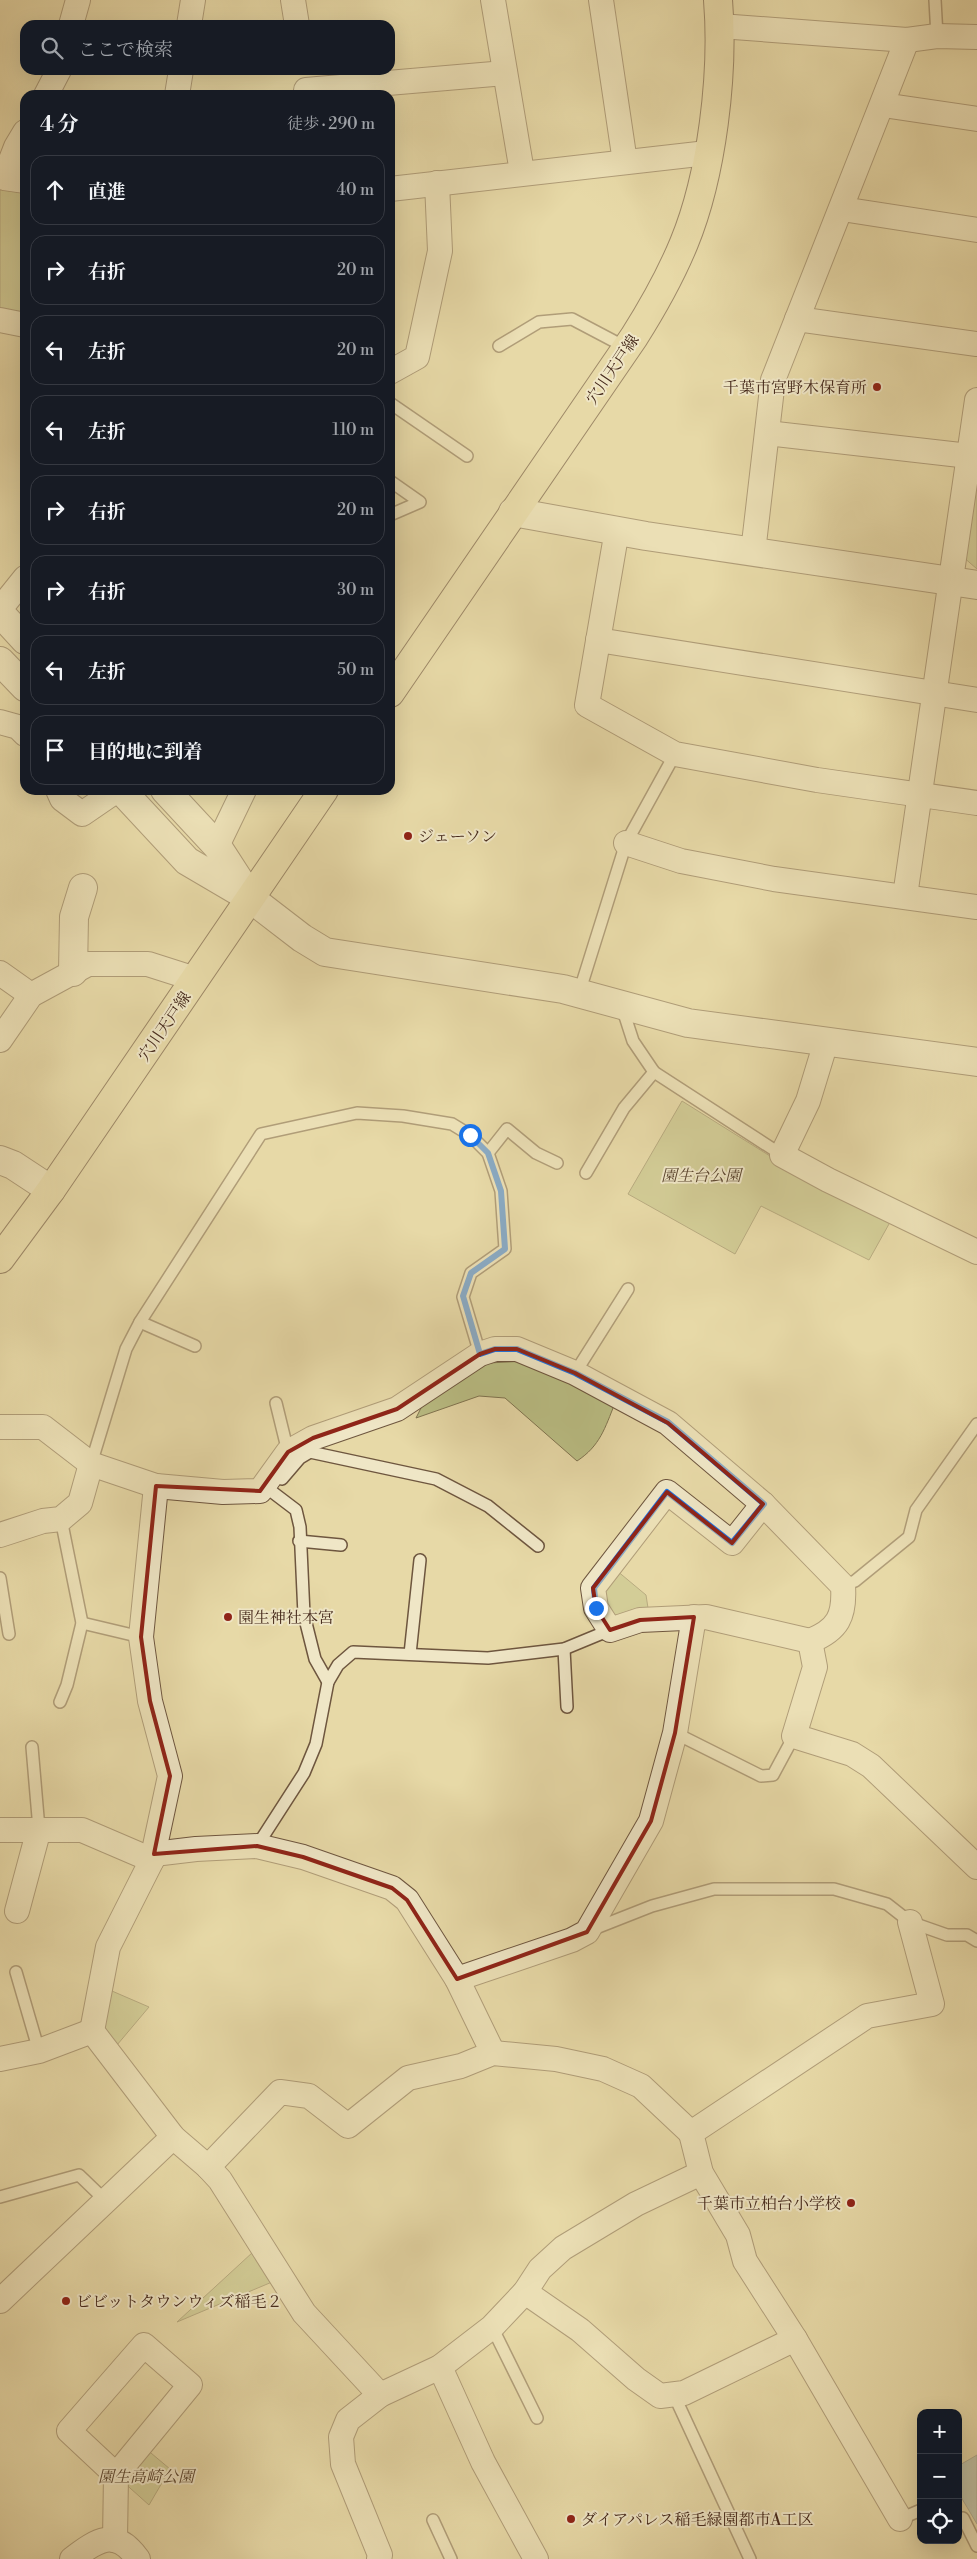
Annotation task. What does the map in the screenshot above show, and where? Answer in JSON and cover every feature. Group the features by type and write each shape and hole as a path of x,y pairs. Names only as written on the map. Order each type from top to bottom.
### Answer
{"main road":[{"name":"穴川天戸線","path":"395,686 627,348 666,284 685,242 699,199 708,153 714,117 719,13"},
{"name":"穴川天戸線","path":"0,1259 52,1190 321,795"}],"street":[{"path":"72,20 78,0"},
{"path":"189,20 193,0"},
{"path":"293,0 295,20"},
{"path":"493,0 522,172"},
{"path":"601,0 625,162"},
{"path":"719,13 907,40 937,36 977,37"},
{"path":"753,552 773,380 883,105 907,40"},
{"path":"306,85 505,72"},
{"path":"49,90 57,75"},
{"path":"178,90 180,75"},
{"path":"883,105 977,119"},
{"path":"20,141 4,178 20,180"},
{"path":"395,188 522,172 708,153"},
{"path":"395,369 417,357 440,251 437,183"},
{"path":"842,209 977,230"},
{"path":"797,319 977,344"},
{"path":"0,320 20,324"},
{"path":"905,896 934,694 964,583 969,456 977,400"},
{"path":"766,433 969,456"},
{"path":"513,512 753,552 964,583"},
{"path":"617,530 587,705 675,754 817,780 977,803"},
{"path":"0,609 20,584"},
{"path":"0,613 20,635"},
{"path":"598,640 977,700"},
{"path":"0,661 20,683"},
{"path":"0,722 20,729"},
{"path":"60,795 62,799 82,814 110,795"},
{"path":"126,795 188,861 250,898 302,938 325,952 563,989 688,1023 977,1062"},
{"path":"170,795 217,846 250,898"},
{"path":"217,846 242,795"},
{"path":"626,844 681,861 774,879 977,907"},
{"path":"73,972 74,917 84,888"},
{"path":"0,1040 31,995 88,964 148,964 195,979"},
{"path":"0,973 31,995"},
{"path":"826,1042 808,1101 782,1155 828,1180 977,1252"},
{"path":"0,1160 13,1165 52,1190"},
{"path":"0,1427 43,1427 91,1464 156,1486 223,1492 266,1491 288,1452 313,1438 397,1409 480,1354 495,1349 517,1349 575,1373 668,1422 764,1504 843,1586 844,1597 839,1622 827,1634 810,1641 706,1616 640,1620 610,1630 596,1608 594,1588 667,1492 732,1543 764,1504"},
{"path":"0,1535 43,1521 61,1519 80,1502 91,1464"},
{"path":"156,1486 141,1637 150,1701 170,1776 153,1857 108,1947 92,2031 173,2137 220,2180 304,2313 380,2395"},
{"path":"457,1978 572,1940 587,1932 651,1822 675,1733 694,1617"},
{"path":"810,1641 815,1667 794,1736 852,1754 872,1766 977,1867"},
{"path":"18,1912 39,1829"},
{"path":"0,1830 82,1830 153,1857 196,1849 256,1846 303,1857 392,1888 407,1900 457,1978 493,2052"},
{"path":"692,2133 867,2016 932,2004 910,1922"},
{"path":"0,2059 39,2051 92,2031"},
{"path":"208,2167 280,2092 309,2096 348,2126 408,2078 462,2066 493,2052 556,2059 603,2069 641,2086 692,2133 701,2173 738,2236 745,2261 910,2515"},
{"path":"0,2301 173,2137"},
{"path":"379,2559 380,2555 342,2464 341,2437 348,2420 380,2395 440,2367 492,2326 525,2292 540,2269 563,2248 636,2204 701,2173"},
{"path":"525,2292 580,2330 660,2396 684,2393 795,2339"},
{"path":"115,2540 116,2474 190,2385 144,2345 69,2431 116,2474"},
{"path":"440,2367 484,2462 536,2559"},
{"path":"72,2559 101,2539 115,2540 133,2552 138,2559"}],"lane":[{"path":"935,0 937,36"},
{"path":"499,346 539,322 572,319 627,348"},
{"path":"395,406 466,456"},
{"path":"395,484 420,502 395,513"},
{"path":"579,994 626,844 675,754"},
{"path":"621,1005 633,1041 654,1072 782,1155"},
{"path":"586,1173 624,1108 654,1072"},
{"path":"91,1464 126,1349 140,1322 183,1259 261,1134 357,1113 403,1116 452,1124 470,1135 488,1153 501,1191 505,1249 471,1273 463,1296 480,1354"},
{"path":"488,1153 507,1129 536,1153 557,1163"},
{"path":"575,1373 628,1289"},
{"path":"140,1322 195,1346"},
{"path":"276,1403 288,1452"},
{"path":"843,1586 855,1580 910,1537 916,1510 977,1424"},
{"path":"328,1682 314,1659 304,1615 299,1541 300,1527 296,1510 266,1491 300,1458 310,1452 436,1479 488,1506 538,1546"},
{"path":"60,1702 67,1685 82,1623 61,1519"},
{"path":"299,1541 341,1545"},
{"path":"410,1654 420,1560"},
{"path":"0,1578 9,1634"},
{"path":"82,1623 141,1637"},
{"path":"256,1846 304,1773 316,1744 328,1682 338,1665 353,1652 488,1658 564,1649 610,1630"},
{"path":"564,1649 566,1707"},
{"path":"675,1733 761,1776 774,1774 794,1736"},
{"path":"32,1747 39,1829"},
{"path":"587,1932 652,1906 714,1889 834,1889 887,1904 910,1922 947,1935 967,1935 977,1941"},
{"path":"16,1972 39,2051"},
{"path":"0,2197 79,2175 106,2201"},
{"path":"492,2326 537,2418"},
{"path":"674,2395 750,2559"},
{"path":"962,2519 977,2546"},
{"path":"432,2520 451,2559"}],"highlighted area":[{"path":"495,1349 517,1349 575,1373 668,1423 763,1504 732,1543 667,1492 593,1588 596,1608 610,1630 640,1620 694,1617 675,1733 651,1821 587,1932 457,1979 407,1900 392,1888 303,1857 257,1846 154,1854 170,1776 150,1701 141,1637 156,1486 260,1491 288,1452 313,1438 397,1409 480,1354"}],"green space":[{"path":"0,185 20,187 20,318 0,315"},
{"path":"977,444 977,569 962,556"},
{"name":"園生台公園","path":"682,1101 778,1161 894,1215 869,1260 761,1206 735,1254 628,1194"},
{"path":"527,1361 615,1403 601,1436 591,1449 577,1461 505,1398 479,1396 416,1418 422,1406 488,1363"},
{"path":"616,1570 646,1595 648,1608 613,1616 603,1600 603,1586"},
{"path":"105,1988 149,2007 117,2045 96,2020"},
{"path":"253,2252 272,2282 177,2322"},
{"name":"園生高崎公園","path":"145,2448 170,2469 149,2505 121,2480"}],"water":[{"path":"977,2455 977,2524 962,2499 962,2464"}],"place":[{"name":"千葉市宮野木保育所","path":"877,387"},
{"name":"ジェーソン","path":"408,836"},
{"name":"園生神社本宮","path":"228,1617"},
{"name":"千葉市立柏台小学校","path":"851,2203"},
{"name":"ビビットタウンウィズ稲毛２","path":"66,2301"},
{"name":"ダイアパレス稲毛緑園都市A工区","path":"571,2519"}],"route":[{"path":"470,1135 488,1153 501,1191 505,1249 471,1273 463,1296 480,1354 495,1349 517,1349 575,1373 668,1422 764,1504 732,1543 667,1492 594,1588 596,1608"}]}
